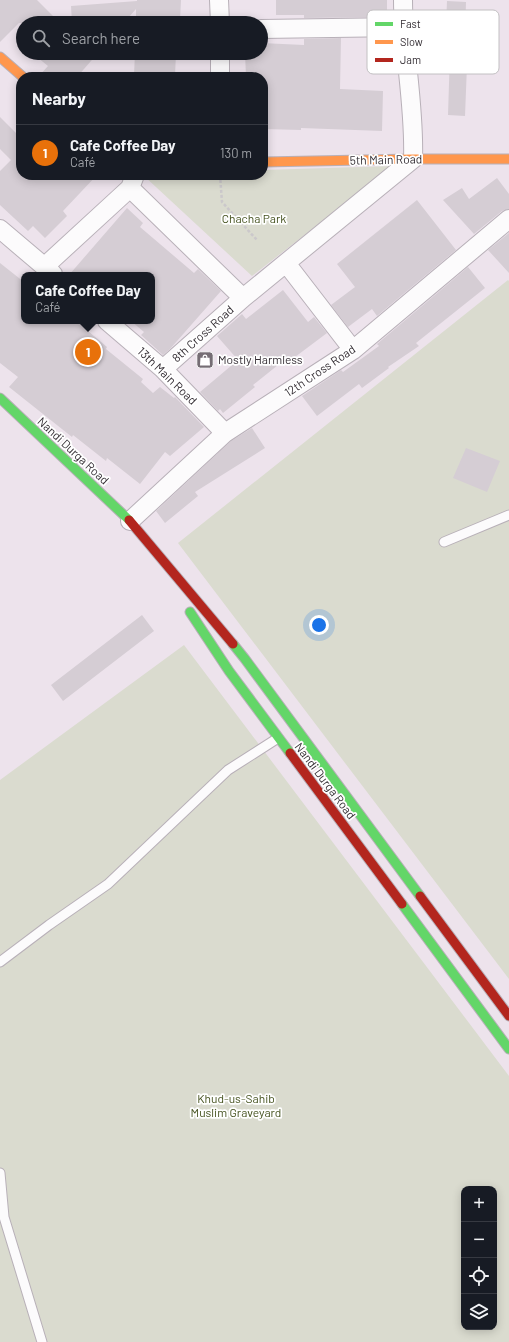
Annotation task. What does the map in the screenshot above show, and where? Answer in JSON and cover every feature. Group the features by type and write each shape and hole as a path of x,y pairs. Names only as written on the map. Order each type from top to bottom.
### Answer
{"main road":[{"path":"0,57 17,72"},
{"name":"5th Main Road","path":"268,162 509,159"},
{"name":"Nandi Durga Road","path":"0,398 130,521 245,660 509,1016"},
{"name":"Nandi Durga Road","path":"130,521 173,586"},
{"name":"Nandi Durga Road","path":"186,606 228,671 509,1049"}],"street":[{"path":"219,0 220,16"},
{"path":"268,29 367,28"},
{"path":"220,60 220,72"},
{"path":"408,74 414,139 413,159"},
{"name":"8th Cross Road","path":"163,369 243,298 413,159"},
{"path":"0,229 49,271 133,181 243,298"},
{"name":"12th Cross Road","path":"130,521 225,433 353,350 509,218"},
{"path":"286,264 353,350"},
{"name":"13th Main Road","path":"110,324 163,369 225,433"}],"lane":[{"path":"444,542 509,515"},
{"path":"0,962 49,925 108,884 228,770 278,738"},
{"path":"0,1173 4,1217 42,1342"}],"path":[{"path":"220,180 222,202 257,240"}],"green space":[{"name":"Chacha Park","path":"393,166 252,276 148,180 268,180 268,170"},
{"path":"508,280 509,281 509,979 178,543"},
{"name":"Khud-us-Sahib Muslim Graveyard","path":"184,645 509,1076 509,1342 0,1342 0,780"}],"building":[{"path":"0,0 37,0 53,16 16,16 16,26 0,42"},
{"path":"181,0 180,16 136,16 136,9 130,16 72,16 71,6 137,1"},
{"path":"276,0 387,0 387,10 367,10 367,17 304,18 304,15 276,15"},
{"path":"447,1 466,2 466,10 447,10"},
{"path":"341,38 340,89 383,91 382,131 301,128 301,130 268,129 268,72 246,72 245,60 268,60 268,43 304,45 304,39"},
{"path":"41,60 92,60 81,72 43,72 48,66"},
{"path":"135,60 176,60 175,72 134,72"},
{"path":"449,74 467,74 465,116 448,115"},
{"path":"0,117 16,133 16,180 92,180 63,211 67,216 45,238 33,226 28,231 0,205 0,171 11,160 0,149"},
{"path":"497,178 509,194 509,209 502,211 474,234 443,200 462,188 469,199"},
{"path":"417,200 456,250 377,316 372,309 348,327 331,305 355,287 337,264"},
{"path":"127,208 143,223 140,227 194,273 198,269 221,291 163,355 141,335 144,332 135,324 155,324 155,272 72,272"},
{"path":"509,233 509,273 488,250"},
{"path":"0,263 21,280 21,324 83,324 89,329 88,331 107,347 106,349 143,379 141,382 153,393 160,387 174,398 175,397 204,427 170,456 165,452 140,484 107,458 106,461 73,435 72,437 9,387 18,377 0,363"},
{"path":"468,267 485,288 416,343 419,346 388,367 389,368 362,388 359,384 317,416 302,396 341,370 343,372 379,346 377,344"},
{"path":"283,290 308,322 314,317 327,333 291,360 288,357 253,385 255,387 223,413 220,409 218,411 200,392 238,360 217,336 242,314 246,319"},
{"path":"252,428 265,448 195,492 198,496 165,523 156,511 231,441"},
{"path":"466,448 500,461 487,492 453,478"},
{"path":"142,615 154,631 63,701 51,685"}],"traffic: fast":[{"path":"0,398 129,520"},
{"path":"190,612 229,671 290,753"},
{"path":"233,644 420,896"},
{"path":"402,904 509,1049"}],"traffic: slow":[{"path":"0,57 17,72"},
{"path":"268,162 509,159"}],"traffic: jam":[{"path":"129,520 233,644"},
{"path":"290,753 402,904"},
{"path":"420,896 509,1016"}],"place":[{"name":"Cafe Coffee Day","path":"88,352"},
{"name":"Mostly Harmless","path":"205,360"}]}
